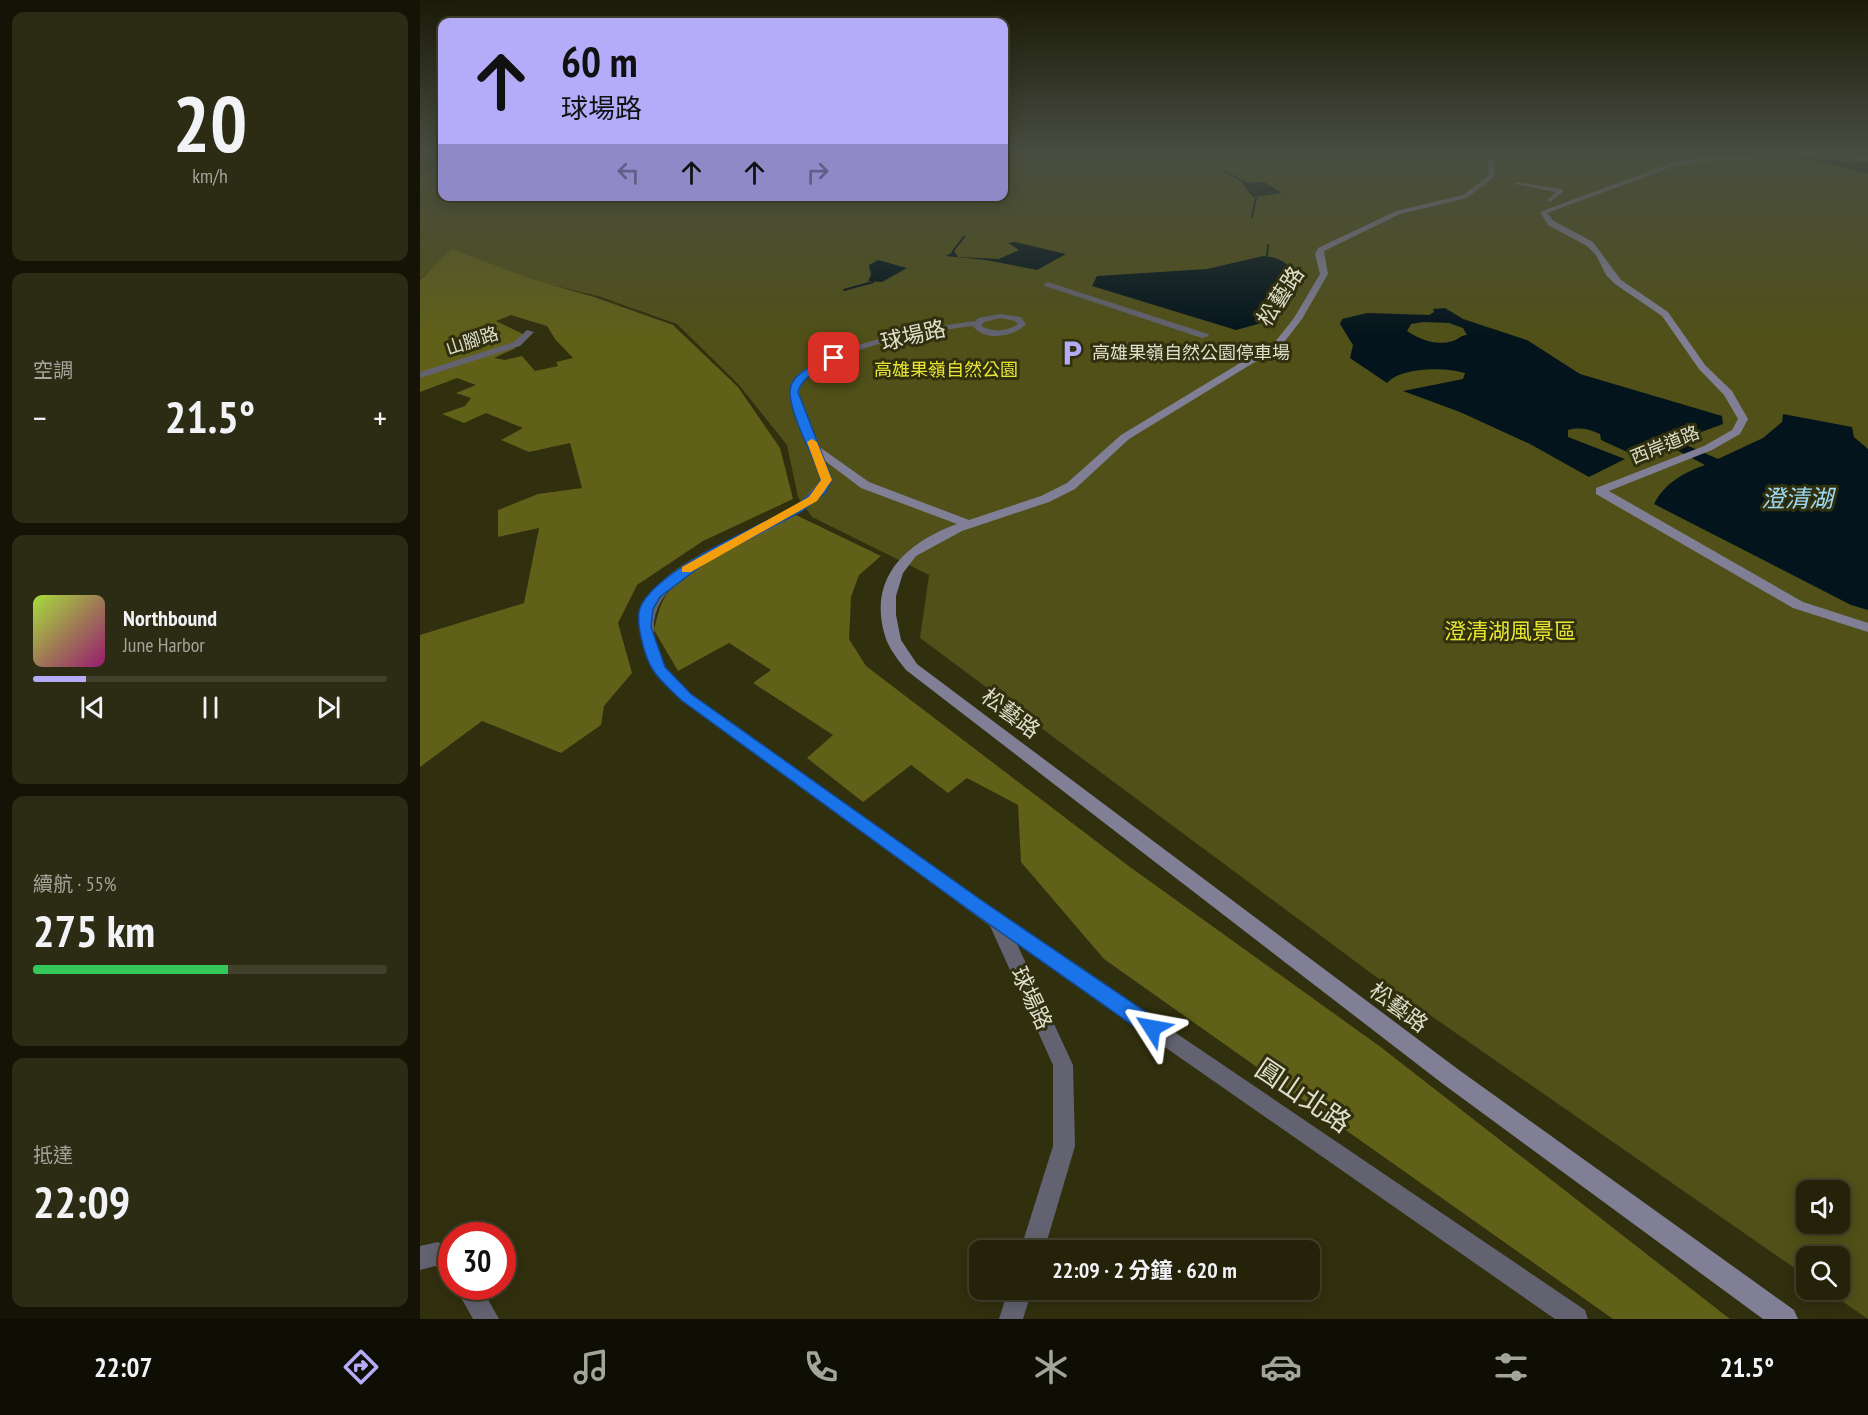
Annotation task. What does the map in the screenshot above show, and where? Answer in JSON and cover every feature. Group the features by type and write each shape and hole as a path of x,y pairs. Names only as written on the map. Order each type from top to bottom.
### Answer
{"street":[{"name":"松藝路","path":"1395,214 1326,246 1318,254 1324,274 1298,319 1278,344 1125,437 1071,486 1023,506 968,524 920,547 907,558 896,573 889,596 889,615 894,640 911,667 1442,1070 1785,1319"},
{"name":"西岸道路","path":"1544,214 1551,223 1590,243 1614,278 1665,314 1702,367 1728,393 1743,419 1736,432 1708,448 1600,491 1798,606 1868,628"},
{"path":"1048,284 1205,336"},
{"name":"球場路","path":"978,323 981,331 995,333 1010,332 1022,324 1018,319 1000,316 978,323 930,329 878,342 834,358 796,383 794,392 826,480 821,491 798,509 706,556 656,595 646,609 645,627 659,668 686,697 997,921 1063,1065 1064,1146 1035,1240"},
{"name":"山腳路","path":"420,375 517,344 530,332"},
{"path":"814,448 865,485 968,524"},
{"path":"934,540 1023,506"},
{"name":"圓山北路","path":"997,921 1576,1319"},
{"path":"420,1258 438,1254"},
{"path":"475,1300 487,1319"},
{"path":"1011,1319 1017,1300"}],"green space":[{"name":"澄清湖風景區","path":"420,214 1868,214 1868,1319 1840,1300 1850,1300 1850,1246 1796,1246 1796,1269 1391,988 920,638 929,575 812,517 798,497 787,445 739,385 677,324 598,296 527,279 436,265 420,279"}],"shaded area":[{"path":"452,249 531,279 594,297 673,325 738,387 780,448 793,499 703,541 637,585 618,623 632,673 604,706 601,725 561,753 482,721 420,767 420,635 524,603 539,528 498,537 498,510 538,494 582,488 570,443 529,452 501,440 523,428 486,413 464,423 442,414 465,406 471,398 456,393 476,385 457,378 420,392 420,280","holes":["511,315 547,326 555,339 573,358 556,362 558,366 535,371 522,356 505,360 494,358 514,349 525,335 496,321"]},
{"path":"796,515 881,556 859,575 851,597 849,639 866,666 1130,867 1382,1048 1730,1319 1613,1319 1104,959 1021,862 1018,805 967,778 948,793 911,765 863,802 807,758 833,735 753,683 771,670 729,643 678,671 654,630 666,595 676,583 708,561"}],"water":[{"path":"1015,242 1066,254 1037,270 986,260 946,256 954,251 958,257 999,259 1019,250 1008,243"},
{"path":"1263,256 1276,258 1286,264 1294,272 1299,283 1269,321 1236,330 1092,286 1097,276 1207,269"},
{"path":"878,260 907,268 882,282 868,281 871,275 869,265"},
{"name":"澄清湖","path":"1445,308 1463,319 1527,340 1580,374 1722,416 1723,424 1677,441 1718,459 1763,438 1782,422 1783,414 1852,427 1854,437 1868,449 1868,610 1851,605 1654,504 1675,480 1705,465 1667,445 1636,456 1601,440 1600,434 1596,432 1580,429 1568,430 1568,437 1625,459 1589,477 1530,444 1460,412 1403,391 1463,379 1465,373 1435,369 1413,371 1387,383 1350,358 1353,345 1340,324 1342,319 1367,313 1429,315 1434,312 1433,309","holes":["1449,323 1463,328 1467,335 1441,343 1423,339 1407,331 1411,324"]}],"waterway":[{"path":"953,251 964,237"},
{"path":"1267,256 1268,245"},
{"path":"844,290 873,282"}],"slow traffic":[{"path":"686,569 724,546 798,509 821,491 826,480 825,473 812,442"}],"place":[{"name":"高雄果嶺自然公園停車場","path":"1072,353"}],"route":[{"path":"834,358 805,375 796,383 794,392 797,408 825,473 826,480 821,491 798,509 706,556 687,568 656,595 646,609 645,627 659,668 686,697 978,907 1152,1028"}],"park label":[{"name":"高雄果嶺自然公園","path":"946,370"}]}
